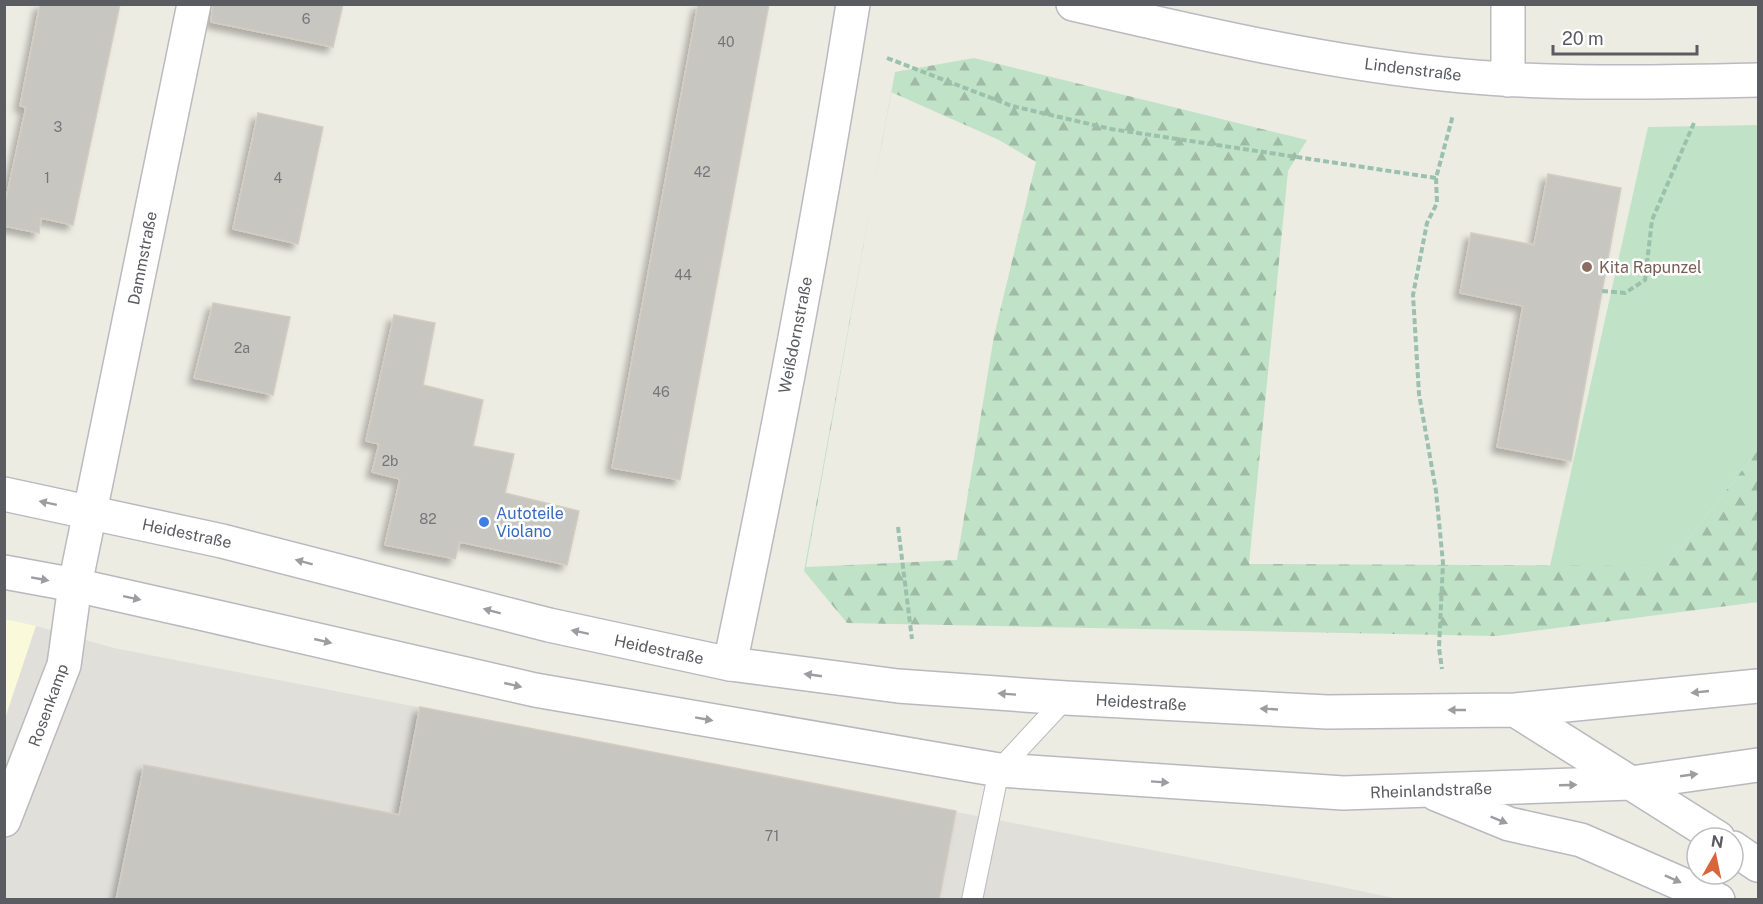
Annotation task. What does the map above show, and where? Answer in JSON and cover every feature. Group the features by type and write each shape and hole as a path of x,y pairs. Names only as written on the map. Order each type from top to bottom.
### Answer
{"main road":[{"name":"Dammstraße","path":"75,585 194,4"},
{"name":"Weißdornstraße","path":"730,664 765,498 838,102 853,4"},
{"name":"Lindenstraße","path":"1073,4 1297,54 1461,76 1508,80 1634,83 1758,80"},
{"path":"1508,4 1508,80"},
{"name":"Heidestraße","path":"4,494 222,541 549,626 730,664 898,686 1066,698 1327,712 1448,710"},
{"path":"4,572 75,585 535,690 999,770"},
{"name":"Rosenkamp","path":"4,820 64,665 75,585"},
{"path":"1448,710 1515,710 1758,686"},
{"path":"1515,710 1699,826"},
{"name":"Rheinlandstraße","path":"999,770 1343,793 1631,783 1758,765"},
{"path":"1426,790 1509,824 1581,840 1718,900"},
{"path":"1745,856 1758,865"}],"lane":[{"path":"972,900 999,770 1066,698"}],"path":[{"path":"884,56 1012,106 1112,129 1436,178"},
{"path":"1448,710 1439,648 1443,563 1436,491 1419,394 1413,295 1427,223 1437,203 1436,178 1453,114"},
{"path":"1602,291 1625,293 1645,280 1652,220 1694,127 1695,116"},
{"path":"898,527 912,639"}],"shaded area":[{"path":"4,619 36,626 5,718"},
{"path":"36,626 114,648 1398,899 5,900 5,719"}],"green space":[{"path":"974,58 1307,140 1288,171 1249,564 1667,566 1758,450 1758,602 1496,636 847,623 804,571 873,195 806,567 957,560 994,336 1036,162 999,140 891,92 895,72"},
{"path":"1758,125 1758,450 1667,566 1550,566 1648,127"}],"building":[{"path":"40,4 120,4 73,225 41,218 39,233 4,226 4,208 26,107 20,106"},
{"path":"213,4 343,4 333,47 211,22"},
{"path":"698,4 769,4 680,480 612,468"},
{"path":"258,113 323,127 298,244 233,229"},
{"path":"1548,174 1621,188 1571,461 1497,447 1523,306 1460,293 1471,233 1534,245"},
{"path":"213,303 290,317 273,395 194,378"},
{"path":"394,315 435,323 423,385 483,400 473,446 514,454 505,493 579,511 567,565 460,542 455,559 385,545 400,479 372,472 379,444 366,441"},
{"path":"420,707 956,811 939,900 116,900 144,765 399,815"}],"place":[{"name":"Kita Rapunzel","path":"1587,267"},
{"name":"Autoteile Violano","path":"484,522"}]}
